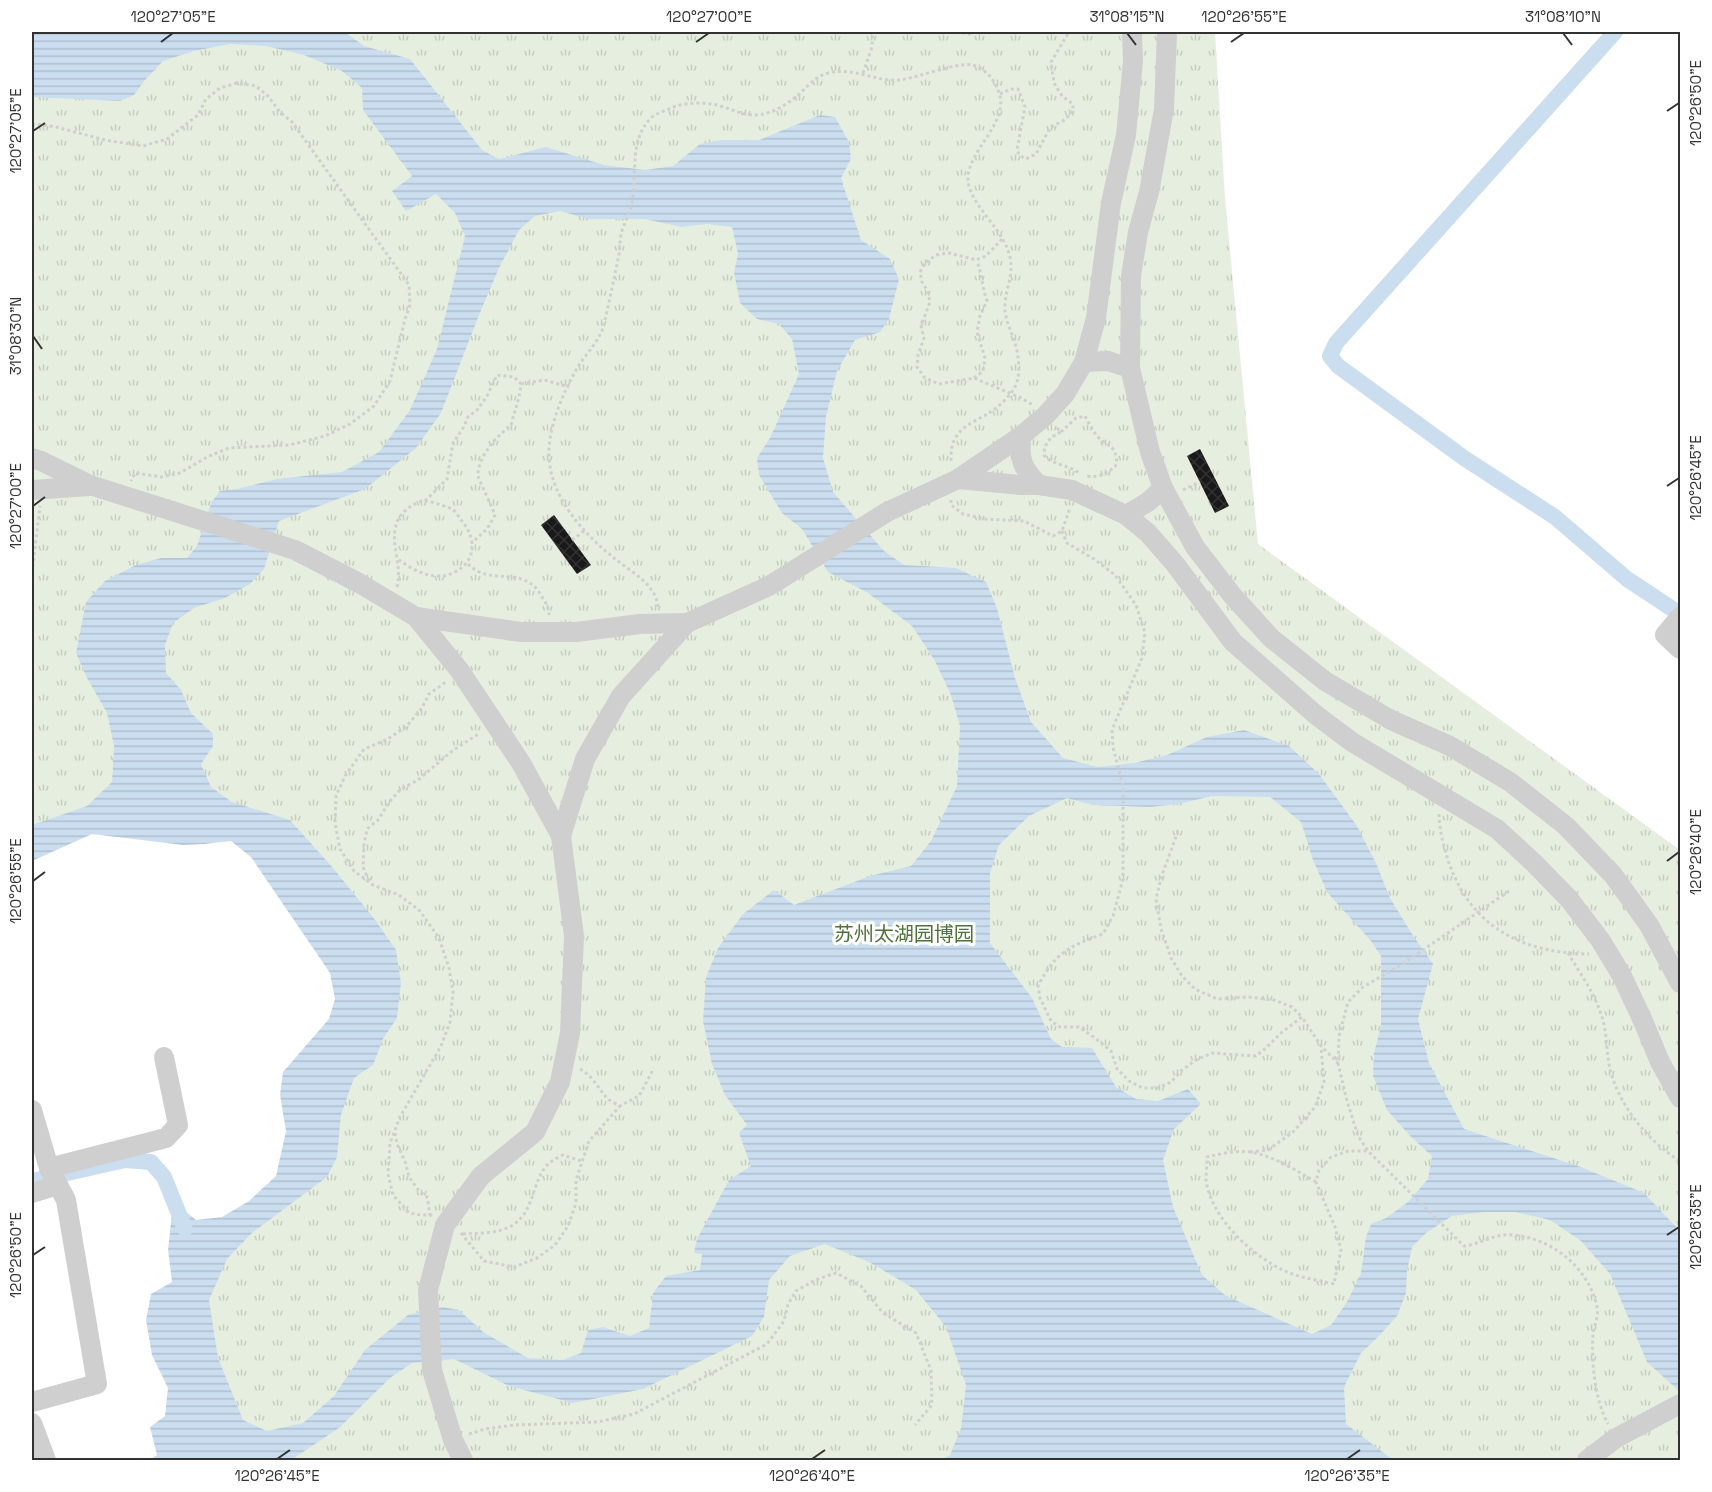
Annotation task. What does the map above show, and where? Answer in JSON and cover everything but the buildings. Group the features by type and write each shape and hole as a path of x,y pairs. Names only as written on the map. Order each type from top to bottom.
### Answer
{"street":[{"path":"561,836 585,759 621,696 687,623 770,586 887,512 954,481 1021,436 1045,416 1065,394 1084,362 1096,318 1111,203 1126,135 1132,32"},
{"path":"1167,32 1164,109 1131,276 1130,368 1150,452 1163,488 1195,547 1232,596 1271,638 1325,681 1391,720 1450,746 1510,782 1566,825 1613,874 1649,926 1680,983"},
{"path":"1084,362 1108,361 1130,368"},
{"path":"1021,436 1020,454 1026,472 1039,485"},
{"path":"32,458 90,485 295,550 416,617 460,672 521,763 561,836 574,936 570,1033 560,1082 535,1132 481,1176 437,1220 428,1290 432,1370 453,1440 463,1461"},
{"path":"954,481 1020,486 1076,482 1148,532 1233,642 1316,715 1353,742 1497,829 1569,899 1601,941 1622,976 1644,1021 1660,1062 1680,1098"},
{"path":"37,490 90,485"},
{"path":"1126,515 1148,502 1163,488"},
{"path":"416,617 521,632 576,632 640,624 687,623"},
{"path":"1680,617 1665,635 1680,649"},
{"path":"32,1193 54,1176 166,1138 178,1125 164,1056"},
{"path":"32,1110 54,1176 66,1200 97,1384 32,1402"},
{"path":"1587,1461 1616,1438 1680,1404"},
{"path":"32,1423 46,1461"}],"path":[{"path":"863,74 872,47 873,32"},
{"path":"956,32 969,34 975,32"},
{"path":"1000,94 1010,89 1018,89 1025,107 1017,150 1026,159 1036,154 1050,129 1066,119 1073,111 1073,104 1062,96 1054,83 1051,62 1069,32"},
{"path":"659,623 657,596 647,583 611,556 584,531 568,510 555,485 549,458 551,433 562,401 579,365 602,333 622,233 633,200 634,160 637,146 653,116 674,107 692,103 712,104 749,116 769,113 792,100 823,74 840,71 863,74 882,81 902,80 968,64 982,69 995,82 1002,99 999,116 972,162 968,179 972,196 1002,239 1010,257 1011,280 1005,304 1007,323 1015,344 1018,381 1010,394 991,412 963,429 955,437 951,448 954,481 951,504 963,514 985,519 1024,521 1053,536 1062,531 1076,482 1073,468 1050,462 1044,455 1044,447 1052,436 1061,432 1076,418 1085,416 1098,437 1110,445 1116,453 1117,464 1110,472 1076,482"},
{"path":"32,125 143,146 167,139 198,115 206,99 220,88 237,83 256,86 292,122 409,285 411,305 405,319 390,381 374,406 350,424 326,436 289,445 229,448 209,456 180,473 162,477 135,473 124,496"},
{"path":"976,260 982,272 981,280 987,301 980,316 977,332 985,358 983,371 974,378 939,384 925,378 917,367 918,355 924,338 921,326 930,302 920,272 925,263 936,255 949,253 976,260 986,256 1002,239"},
{"path":"392,603 399,580 395,539 397,521 410,506 425,501 447,479 453,443 468,417 477,410 487,396 497,375 514,377 521,384 520,398 511,426 501,433 480,462 478,477 495,514 488,529 472,543"},
{"path":"974,378 1035,406 1061,432"},
{"path":"521,384 544,380 569,387"},
{"path":"32,573 37,490"},
{"path":"398,559 421,573 437,576 452,574 468,564 473,547 468,527 453,510 425,501"},
{"path":"572,540 584,531"},
{"path":"1062,531 1067,543 1115,575 1136,605 1144,633 1142,658 1112,730 1113,747 1123,786 1123,879 1113,916 1103,934 1085,940 1062,953 1047,968 1038,986 1045,1010 1051,1021 1060,1027 1079,1027 1095,1038 1111,1051 1117,1069 1130,1081 1143,1088 1158,1088 1171,1082 1196,1059 1212,1053 1256,1056 1302,1017"},
{"path":"468,564 475,571 529,581 540,592 549,610 549,632"},
{"path":"460,672 429,694 422,708 406,727 386,740 364,749 345,776 336,796 335,823 340,849 354,871 370,883 399,895 420,911 439,938 449,968 453,992 450,1022 441,1046 400,1117 390,1143 388,1174 393,1195 409,1213 437,1220 463,1234 484,1261 514,1267 537,1258 555,1245 568,1226 576,1203 576,1180 589,1141 620,1106 639,1096 654,1068"},
{"path":"370,883 363,867 367,829 378,820 401,789 418,780 452,751 494,723"},
{"path":"1438,793 1439,820 1445,850 1456,883 1470,904 1487,921 1511,937 1541,949 1568,953 1609,954"},
{"path":"1178,831 1156,899 1161,929 1171,958 1182,976 1195,989 1217,999 1248,997 1274,1000 1292,1007 1302,1017 1321,1046 1338,1063"},
{"path":"1509,891 1401,965 1363,987 1348,1002 1339,1036 1338,1063 1358,1136 1368,1151 1464,1246 1473,1245 1492,1236 1512,1234 1538,1240 1561,1252 1578,1269 1590,1287 1598,1309 1593,1335 1593,1360 1597,1390 1606,1420 1616,1438"},
{"path":"1568,953 1591,991 1601,1013 1609,1064 1617,1089 1627,1108 1645,1131 1668,1154 1680,1161"},
{"path":"1321,1046 1323,1082 1315,1107 1293,1132 1268,1150 1207,1157 1206,1181 1211,1196 1222,1217 1240,1241 1262,1258 1286,1272 1334,1284 1341,1250 1335,1227 1316,1182 1319,1170 1330,1157 1348,1151 1368,1151"},
{"path":"564,1062 584,1070 608,1099 620,1106"},
{"path":"394,1132 409,1177 419,1191 427,1197 437,1220"},
{"path":"1248,1152 1275,1159 1316,1182"},
{"path":"463,1234 488,1233 512,1225 527,1212 538,1178 549,1163 562,1155 581,1161"},
{"path":"453,1440 484,1430 514,1425 597,1422 634,1414 767,1344 784,1322 788,1304 796,1291 815,1280 836,1273 861,1286 883,1313 916,1333 931,1370 932,1405 915,1425"}],"green space":[{"name":"苏州太湖园博园","path":"32,32 1215,32 1225,198 1258,544 1680,850 1680,1460 205,1460 194,1270 272,1195 377,969 279,831 112,814 32,848"}],"water":[{"path":"32,32 345,32 364,46 410,59 482,150 499,159 546,147 604,165 645,170 673,166 700,144 720,140 759,140 820,115 835,117 849,142 851,159 841,178 861,240 890,259 899,279 889,319 880,332 855,340 837,371 826,417 823,458 833,492 884,551 904,565 956,568 986,582 997,608 1015,678 1031,722 1063,758 1098,767 1134,763 1167,755 1207,737 1244,730 1289,746 1319,774 1357,826 1376,863 1390,898 1433,964 1418,1019 1429,1063 1464,1129 1581,1167 1644,1193 1680,1231 1680,1392 1647,1362 1610,1274 1581,1241 1550,1220 1515,1212 1485,1212 1452,1216 1426,1233 1412,1247 1407,1271 1406,1293 1397,1316 1361,1353 1344,1387 1346,1424 1393,1460 940,1460 950,1455 961,1428 966,1385 946,1327 916,1290 871,1263 825,1244 790,1256 769,1280 764,1317 752,1336 643,1389 573,1403 509,1386 454,1359 412,1363 390,1378 339,1428 291,1460 150,1460 157,1455 150,1427 165,1416 168,1388 152,1355 146,1320 151,1294 172,1282 168,1250 172,1213 184,1210 196,1220 222,1217 249,1201 276,1176 286,1131 280,1095 283,1072 329,1019 335,999 330,973 251,857 231,841 183,845 92,834 32,861 32,825 87,806 112,782 114,746 107,713 76,653 86,602 105,581 136,565 161,558 187,558 197,546 211,503 220,491 277,479 342,472 379,452 410,410 437,349 465,236 455,213 436,194 406,211 392,191 412,176 363,110 362,88 342,71 304,55 266,46 230,44 194,51 163,61 134,95 120,101 32,97","holes":["560,211 589,219 645,219 681,227 707,224 732,227 738,254 734,272 740,303 757,319 779,324 792,339 799,374 770,438 757,458 759,475 782,513 802,529 828,572 868,593 912,626 935,661 951,695 960,726 957,786 931,841 911,866 870,876 794,905 774,890 743,914 718,948 706,977 703,1021 712,1064 725,1095 747,1125 739,1133 751,1166 729,1180 697,1239 694,1253 702,1254 700,1270 666,1276 653,1293 649,1328 630,1336 603,1327 588,1330 581,1353 563,1360 528,1358 483,1332 459,1310 442,1307 408,1315 365,1350 334,1396 303,1423 267,1431 243,1420 218,1358 209,1300 227,1259 252,1233 327,1177 337,1157 341,1115 354,1078 373,1065 383,1039 397,1018 401,983 396,950 376,921 333,868 290,820 232,802 211,787 201,764 213,746 213,734 191,713 181,690 166,673 165,645 173,623 194,608 225,598 250,584 264,569 279,521 365,489 416,448 441,413 499,268 519,230 535,216","1212,796 1270,797 1301,822 1313,860 1327,892 1371,941 1381,956 1381,1026 1374,1053 1373,1076 1387,1110 1432,1156 1428,1179 1408,1202 1386,1218 1371,1224 1366,1237 1361,1273 1347,1302 1331,1325 1312,1334 1226,1296 1202,1275 1173,1207 1163,1160 1174,1129 1201,1104 1188,1089 1158,1101 1136,1099 1116,1087 1092,1048 1062,1047 1051,1039 1032,998 990,943 990,873 999,845 1029,816 1067,798 1092,805 1150,807 1179,804"]}],"waterway":[{"path":"1615,32 1336,343 1330,356 1338,366 1464,458 1555,517 1627,579 1680,614"},
{"path":"32,1181 125,1160 151,1162 164,1177 185,1229"}]}
